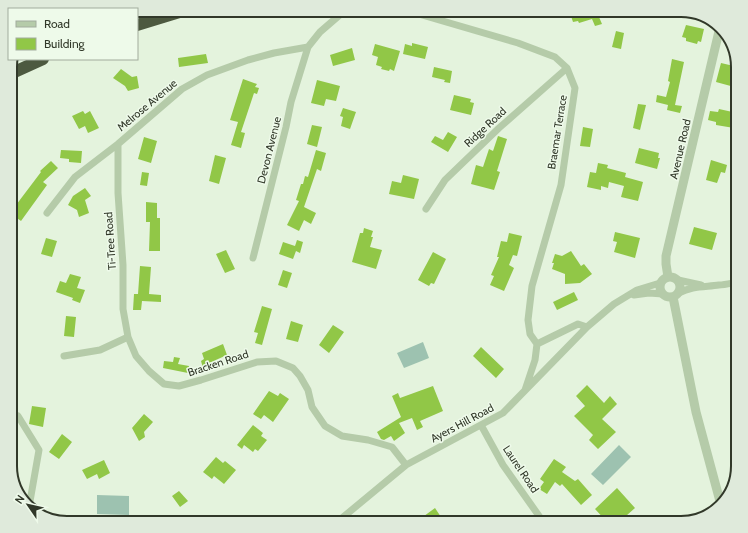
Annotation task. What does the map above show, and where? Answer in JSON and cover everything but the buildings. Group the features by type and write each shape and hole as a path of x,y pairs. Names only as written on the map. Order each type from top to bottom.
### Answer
{"highway":[{"path":"138,25 163,17"},
{"path":"17,71 41,60"}],"street":[{"path":"308,47 320,32 337,17"},
{"name":"Braemar Terrace","path":"429,17 518,43 555,56 567,68 575,88 561,185 532,286 528,320 530,334 536,344 535,360 524,392"},
{"name":"Avenue Road","path":"668,277 666,256 718,34"},
{"name":"Melrose Avenue","path":"47,213 75,177 118,144 182,89 207,75 274,53 308,47"},
{"name":"Devon Avenue","path":"253,258 291,102 308,47"},
{"name":"Ridge Road","path":"426,209 445,180 499,128 567,68"},
{"name":"Ti-Tree Road","path":"118,144 118,193 123,264 123,309 128,337"},
{"path":"703,286 678,280 672,276 662,280 660,283 661,291 669,297 686,289 731,283"},
{"path":"678,280 681,286 676,295 696,412 719,498"},
{"name":"Ayers Hill Road","path":"344,516 406,465 503,413 587,327 614,304 637,290 660,283"},
{"name":"Ayers Hill Road","path":"624,298 649,293 663,294"},
{"path":"536,344 578,324 587,327"},
{"path":"64,356 100,350 128,337"},
{"name":"Bracken Road","path":"128,337 136,356 149,371 164,384 179,386 257,362 276,361 293,368 300,376 308,390 312,407 325,426 342,436 368,440 392,447 406,465"},
{"path":"18,416 40,450 30,499"},
{"name":"Laurel Road","path":"481,425 503,465 539,516"}],"green space":[{"path":"423,342 429,358 404,368 397,353"},
{"path":"619,445 631,457 603,485 591,474"},
{"path":"97,495 129,496 129,515 97,514"}]}
